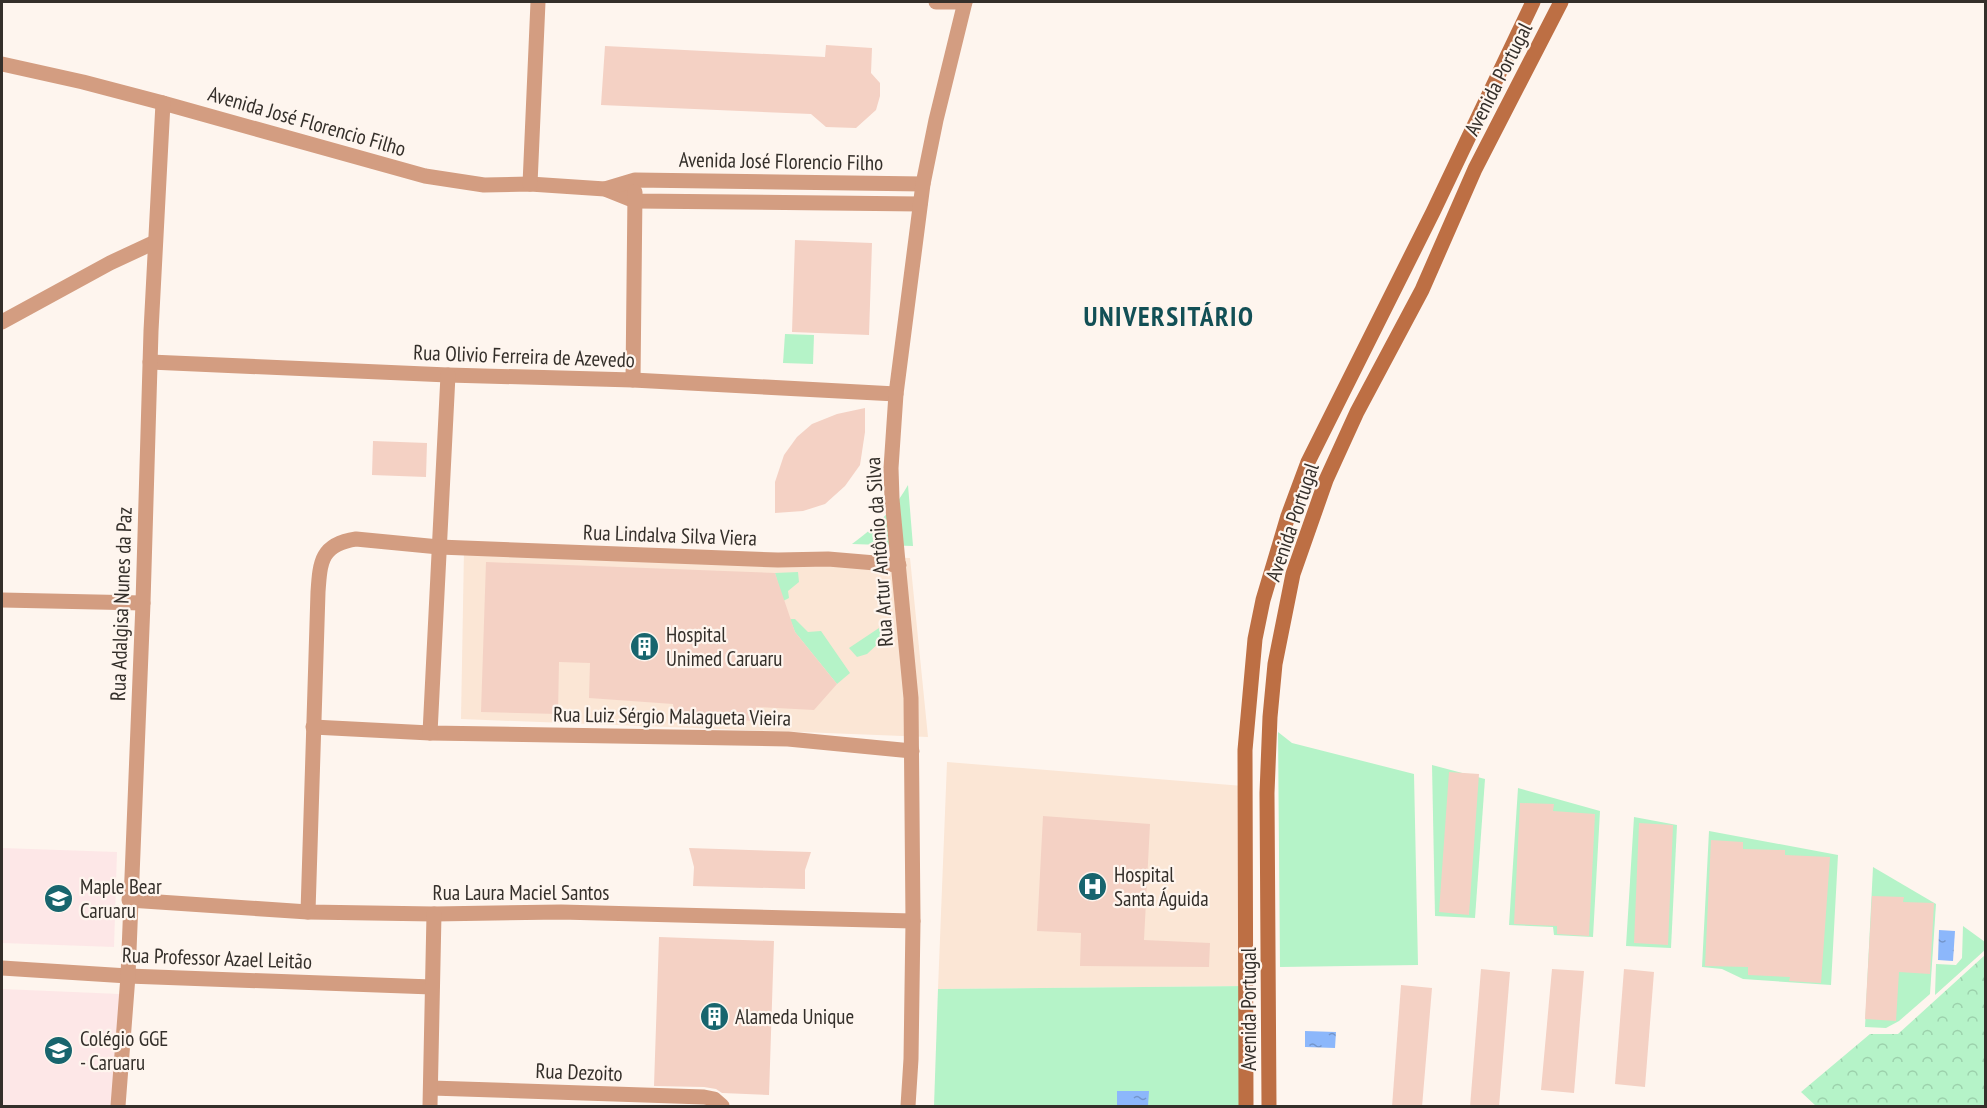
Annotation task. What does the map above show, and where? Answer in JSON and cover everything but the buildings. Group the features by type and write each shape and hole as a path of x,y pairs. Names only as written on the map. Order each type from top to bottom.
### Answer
{"street":[{"path":"530,184 538,2"},
{"path":"936,2 965,2"},
{"name":"Rua Artur Antônio da Silva","path":"908,1107 913,921 911,699 891,478 896,394 923,184 965,2"},
{"name":"Avenida Portugal","path":"1246,1107 1245,750 1255,639 1263,600 1288,516 1308,462 1433,212 1533,2"},
{"name":"Avenida Portugal","path":"1269,1107 1267,793 1270,717 1275,664 1293,574 1330,470 1357,412 1422,290 1475,169 1561,2"},
{"name":"Avenida José Florencio Filho","path":"2,64 163,103 425,176 484,185 530,184 605,189 635,201 920,204"},
{"name":"Rua Adalgisa Nunes da Paz","path":"118,1107 128,976 150,362 163,103"},
{"path":"633,381 635,180"},
{"name":"Avenida José Florencio Filho","path":"605,189 635,180 923,184"},
{"path":"2,322 110,263 155,242"},
{"name":"Rua Olivio Ferreira de Azevedo","path":"150,362 896,394"},
{"path":"430,733 448,375"},
{"name":"Rua Lindalva Silva Viera","path":"308,912 318,592 322,558 331,547 356,539 439,547 768,559 828,559 899,565"},
{"path":"2,600 143,603"},
{"path":"1263,600 1286,606"},
{"name":"Rua Luiz Sérgio Malagueta Vieira","path":"313,727 430,733 788,739 912,751"},
{"name":"Rua Laura Maciel Santos","path":"129,900 308,912 434,914 561,912 913,921"},
{"path":"430,1107 434,914"},
{"name":"Rua Professor Azael Leitão","path":"2,968 128,976 432,987"},
{"name":"Rua Dezoito","path":"432,1088 604,1100 704,1097 714,1099 722,1107"}],"shaded area":[{"path":"464,549 910,558 928,737 461,719"},
{"name":"Hospital Santa Águida","path":"947,762 1243,786 1246,986 938,989"},
{"name":"Maple Bear Caruaru","path":"2,848 117,852 114,947 2,943"},
{"name":"Colégio GGE - Caruaru","path":"2,989 120,994 113,1106 2,1106"}],"green space":[{"path":"785,334 814,335 813,364 783,363"},
{"path":"908,485 913,546 852,544 883,518"},
{"path":"798,572 799,582 788,591 789,598 783,601 775,573"},
{"path":"790,619 795,619 808,632 821,631 850,673 837,684 795,632"},
{"path":"879,628 882,640 867,654 857,657 849,648"},
{"path":"1278,732 1292,743 1414,774 1418,965 1280,967"},
{"path":"1432,765 1485,779 1475,918 1435,916"},
{"path":"1518,788 1600,811 1593,937 1554,935 1553,927 1509,925"},
{"path":"1634,817 1677,825 1671,948 1626,946"},
{"path":"1709,831 1838,855 1831,985 1743,979 1722,969 1702,967"},
{"path":"1873,867 1936,904 1930,994 1899,1021 1886,1028 1865,1027"},
{"path":"1963,926 1985,942 1985,950 1935,995 1936,964 1956,965 1962,958"},
{"path":"1985,955 1985,1106 1816,1106 1801,1092 1870,1034 1898,1034"},
{"path":"1246,986 1245,1106 934,1106 938,989"}],"water":[{"path":"1939,930 1955,931 1953,961 1938,960"},
{"path":"1305,1031 1336,1032 1335,1048 1305,1047"},
{"path":"1117,1091 1149,1091 1148,1106 1117,1106"}],"place":[{"name":"Hospital Unimed Caruaru","path":"645,646"},
{"name":"Hospital Santa Águida","path":"1093,886"},
{"name":"Maple Bear Caruaru","path":"59,898"},
{"name":"Alameda Unique","path":"714,1016"},
{"name":"Colégio GGE - Caruaru","path":"59,1050"}],"district":[{"name":"UNIVERSITÁRIO","path":"1169,316"}]}
